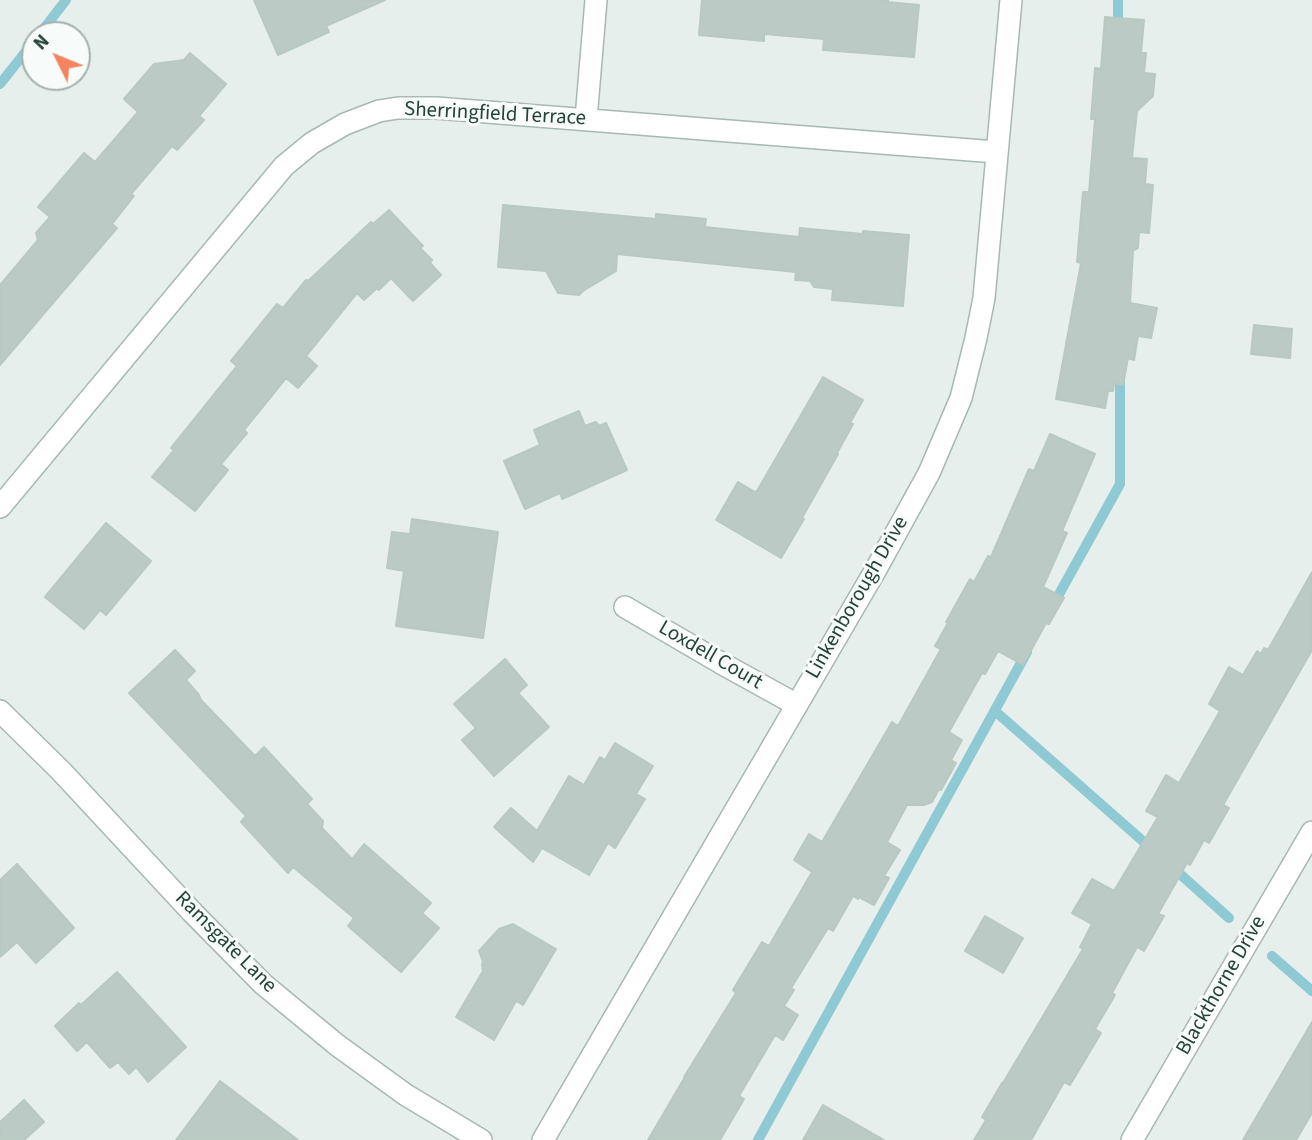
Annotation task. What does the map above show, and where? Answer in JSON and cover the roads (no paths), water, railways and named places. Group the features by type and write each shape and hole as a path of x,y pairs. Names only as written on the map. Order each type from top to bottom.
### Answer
{"street":[{"path":"586,119 596,0"},
{"name":"Linkenborough Drive","path":"543,1140 875,571 929,472 961,398 984,298 1011,0"},
{"name":"Sherringfield Terrace","path":"0,507 284,166 312,143 345,124 379,111 436,108 996,152"},
{"name":"Loxdell Court","path":"625,607 797,705"},
{"name":"Ramsgate Lane","path":"0,711 61,771 263,984 337,1045 406,1095 481,1140"},
{"name":"Blackthorne Drive","path":"1132,1140 1312,832"}],"waterway":[{"path":"50,21 66,0"},
{"path":"1118,0 1118,30"},
{"path":"0,84 21,58"},
{"path":"1052,607 1120,484 1120,371"},
{"path":"758,1140 1027,652"},
{"path":"995,711 1153,850"},
{"path":"1170,865 1229,918"},
{"path":"1272,956 1312,991"}]}
